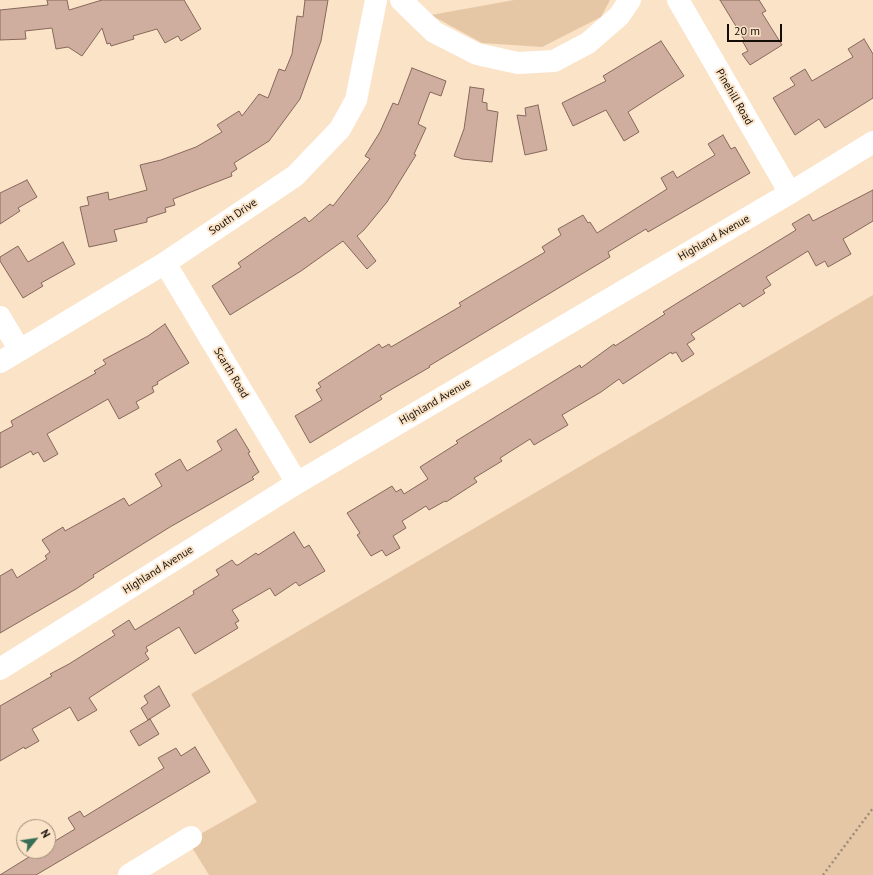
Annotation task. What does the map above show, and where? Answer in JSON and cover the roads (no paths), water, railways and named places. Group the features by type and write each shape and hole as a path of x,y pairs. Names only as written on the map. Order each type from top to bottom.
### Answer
{"street":[{"name":"South Drive","path":"0,362 165,263 295,176 340,129 356,100 376,0"},
{"path":"401,0 434,32 477,54 518,63 554,61 588,43 620,16 630,0"},
{"name":"Pinehill Road","path":"678,0 790,193"},
{"name":"Highland Avenue","path":"0,669 297,483 790,193 873,142"},
{"name":"Scarth Road","path":"165,263 297,483"},
{"path":"0,317 20,349"},
{"path":"129,875 191,837"}]}
